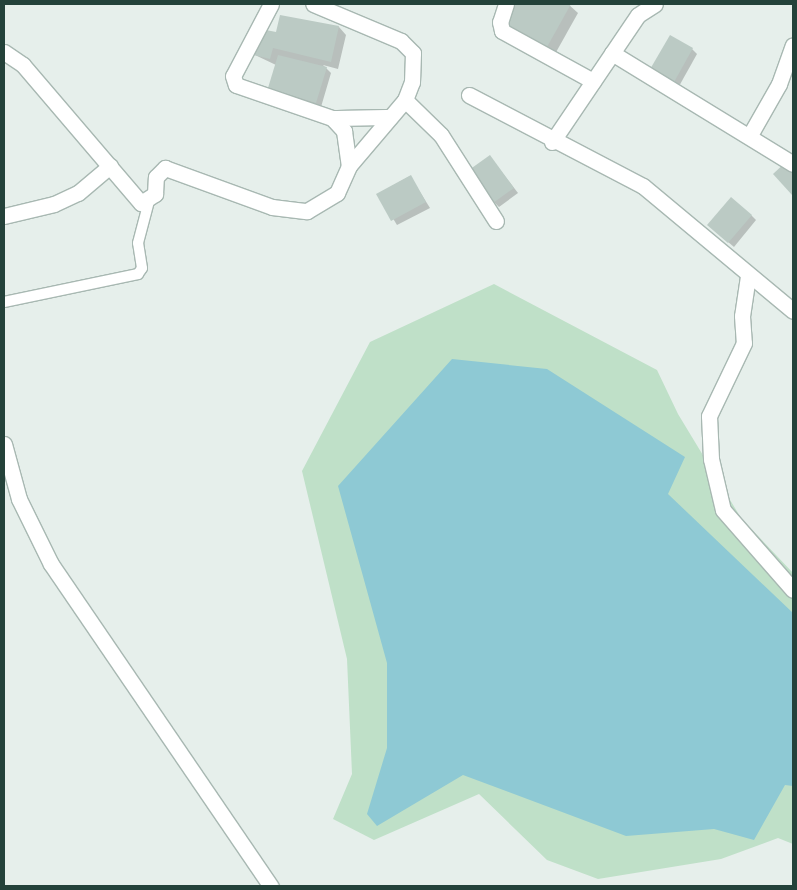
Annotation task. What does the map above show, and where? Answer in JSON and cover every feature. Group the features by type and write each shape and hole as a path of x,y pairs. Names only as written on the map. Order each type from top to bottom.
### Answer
{"street":[{"path":"271,4 233,76 236,85 332,118 390,117"},
{"path":"4,52 23,65 141,203 149,201 155,194 156,177 165,168 272,207 307,211 337,193 349,166 405,100 414,53 401,41 313,4"},
{"path":"506,4 500,22 502,31 593,82"},
{"path":"552,142 638,16 655,4"},
{"path":"750,136 779,84 793,45"},
{"path":"612,53 793,164"},
{"path":"469,95 552,142 643,186 748,276 793,311"},
{"path":"405,100 441,135 496,221"},
{"path":"332,118 344,131 349,166"},
{"path":"4,216 54,204 78,192 110,166"},
{"path":"748,276 742,316 744,343 709,416 711,460 723,510 793,590"},
{"path":"4,444 18,499 51,564 105,647 271,886"},
{"path":"4,488 18,499"}],"lane":[{"path":"4,302 138,274 142,268 138,243 149,201"}],"green space":[{"path":"494,284 657,370 678,414 741,518 793,573 793,844 778,838 721,859 598,879 547,860 479,794 374,840 333,819 352,774 347,659 302,471 370,342"}],"water":[{"path":"452,359 547,369 685,457 668,494 793,613 793,786 785,785 754,840 714,829 626,836 463,775 377,826 367,814 387,748 387,663 338,486"}],"building":[{"path":"514,4 571,4 547,47 504,24"},
{"path":"280,15 339,26 331,62 273,48 270,59 254,55 261,29 276,32"},
{"path":"670,35 693,48 673,84 649,71"},
{"path":"278,55 327,67 316,103 268,88"},
{"path":"490,155 514,188 493,203 469,170"},
{"path":"787,161 793,168 792,195 773,174"},
{"path":"411,175 426,202 391,221 376,194"},
{"path":"731,197 752,215 728,243 707,225"}]}
